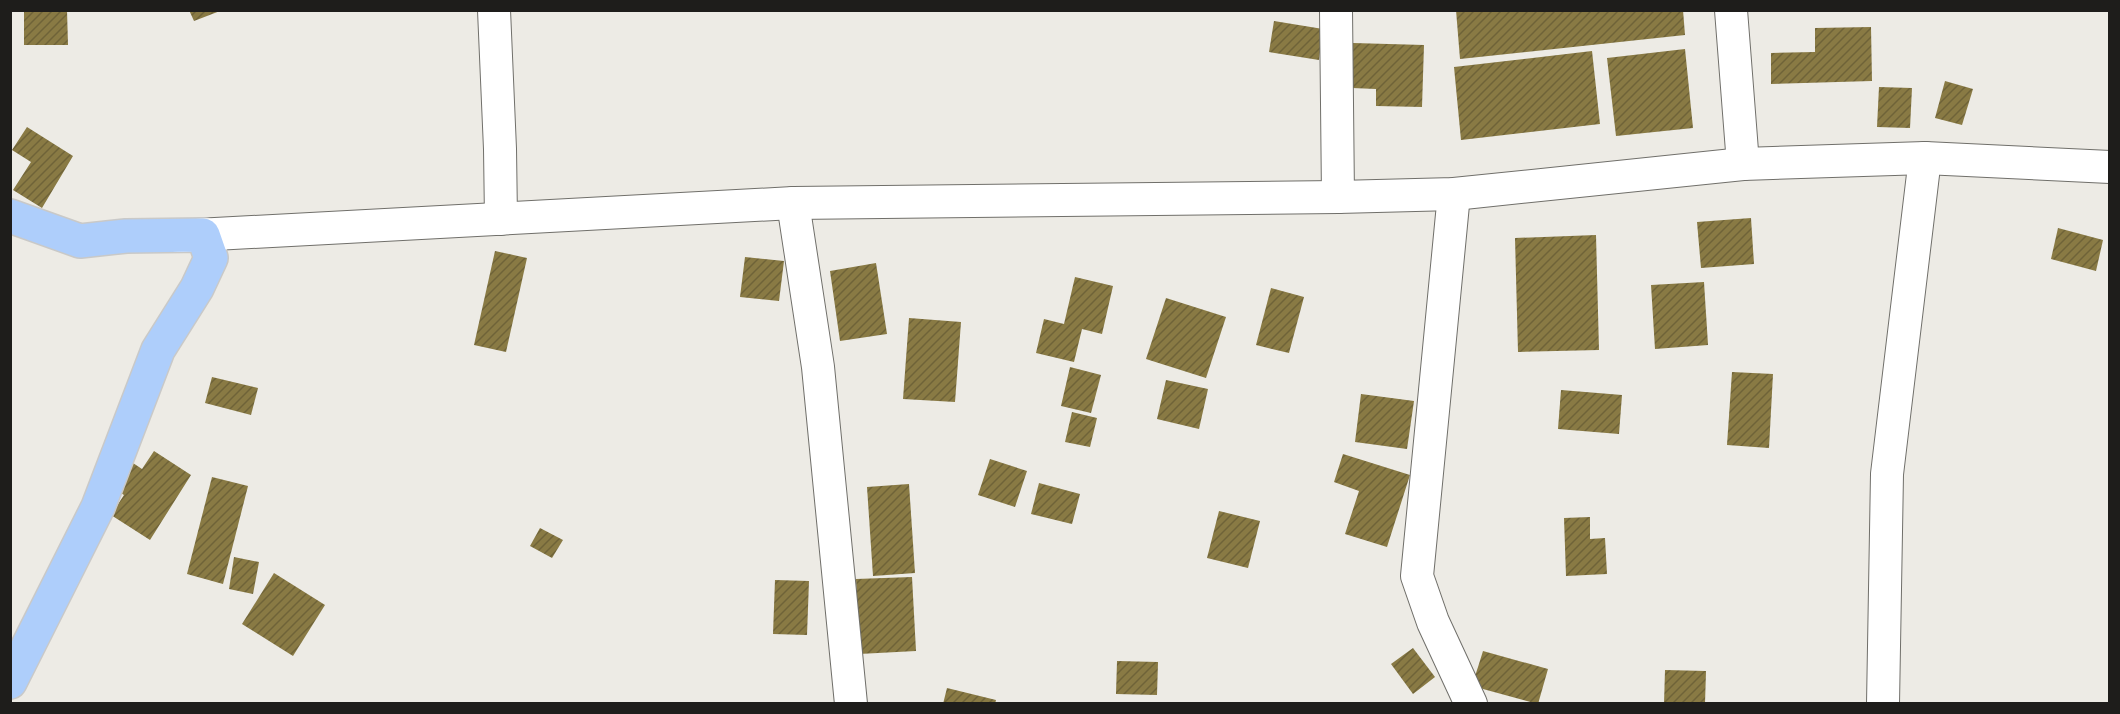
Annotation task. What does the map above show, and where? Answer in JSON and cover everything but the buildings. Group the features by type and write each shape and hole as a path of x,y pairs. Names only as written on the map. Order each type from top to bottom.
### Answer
{"main road":[{"path":"10,216 80,241 126,236 203,235 211,258 197,288 158,350 98,507 10,682"}],"street":[{"path":"494,10 501,219"},
{"path":"1336,10 1338,197"},
{"path":"1731,10 1743,164"},
{"path":"176,237 793,203 1454,194 1743,164 1925,158 2109,168"},
{"path":"1883,704 1887,474 1925,158"},
{"path":"1454,194 1417,576 1433,622 1471,704"},
{"path":"793,203 818,367 851,704"}]}
